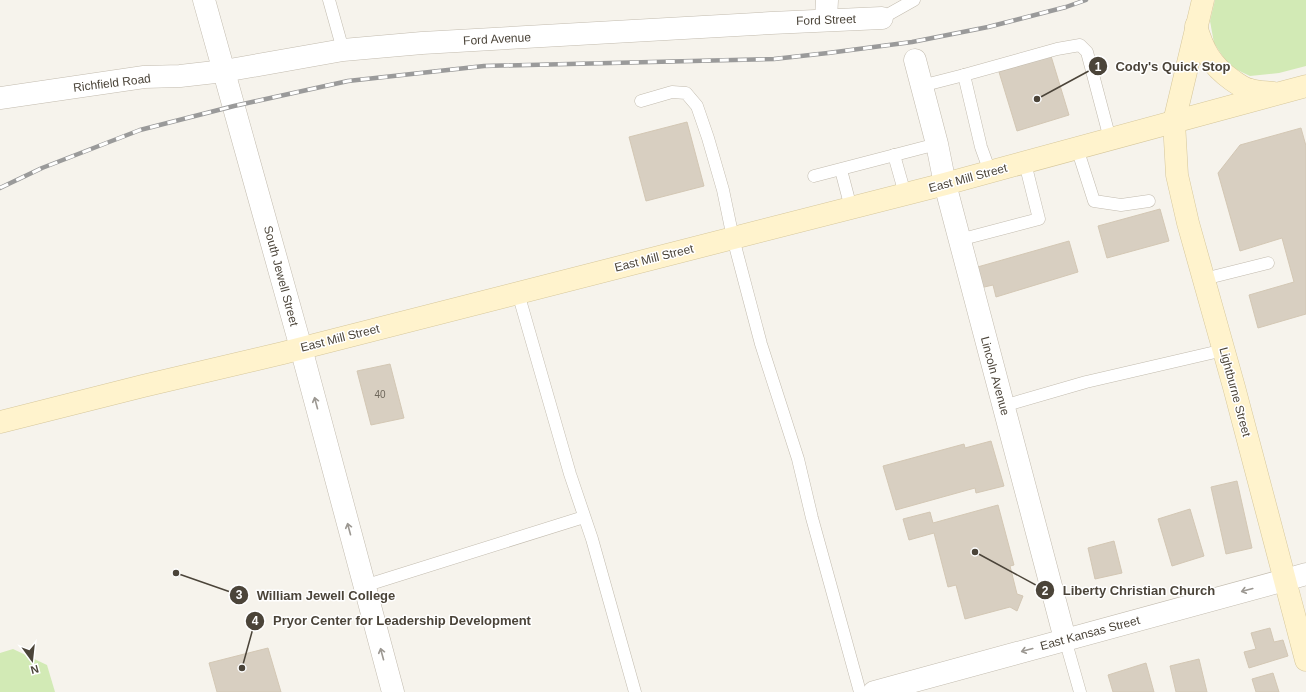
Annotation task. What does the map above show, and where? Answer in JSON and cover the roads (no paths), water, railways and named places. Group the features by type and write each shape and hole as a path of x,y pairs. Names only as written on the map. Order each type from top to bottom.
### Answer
{"main road":[{"name":"Lightburne Street","path":"1203,0 1174,122 1176,176 1224,350 1306,660"},
{"path":"1196,26 1206,54 1215,66 1225,75 1250,90 1278,94"},
{"name":"East Mill Street","path":"0,422 301,348 851,208 1025,163 1306,86"}],"street":[{"name":"South Jewell Street","path":"204,0 301,348 393,692"},
{"name":"Ford Street","path":"771,22 827,10 882,18"},
{"name":"Ford Avenue","path":"224,71 342,50 422,43 771,22"},
{"name":"Lincoln Avenue","path":"915,60 937,144 944,184 1065,639"},
{"name":"Richfield Road","path":"0,98 144,77 180,76 224,71"},
{"name":"East Kansas Street","path":"874,692 1306,574"}],"lane":[{"path":"329,0 342,50"},
{"path":"882,18 914,0"},
{"path":"921,86 1080,45 1087,52 1110,139"},
{"path":"964,75 981,147 990,172"},
{"path":"641,101 672,92 686,93 697,106 721,182 733,238 762,344 798,459 812,518 860,692"},
{"path":"814,176 937,144"},
{"path":"1077,148 1094,201 1122,204 1149,201"},
{"path":"894,155 905,194"},
{"path":"959,240 1039,219 1025,163"},
{"path":"841,170 851,208"},
{"path":"1204,279 1268,263"},
{"path":"518,293 570,474 592,539 635,692"},
{"path":"1003,406 1086,382 1224,350"},
{"path":"364,586 584,517"},
{"name":"Lincoln Avenue","path":"1065,639 1080,692"}],"railway":[{"path":"0,188 42,168 140,130 234,106 348,81 484,66 774,59 912,42 988,27 1066,7 1086,0"}],"place":[{"name":"Cody's Quick Stop","path":"1037,99"},
{"name":"Liberty Christian Church","path":"975,552"},
{"name":"William Jewell College","path":"176,573"},
{"name":"Pryor Center for Leadership Development","path":"242,668"}]}
